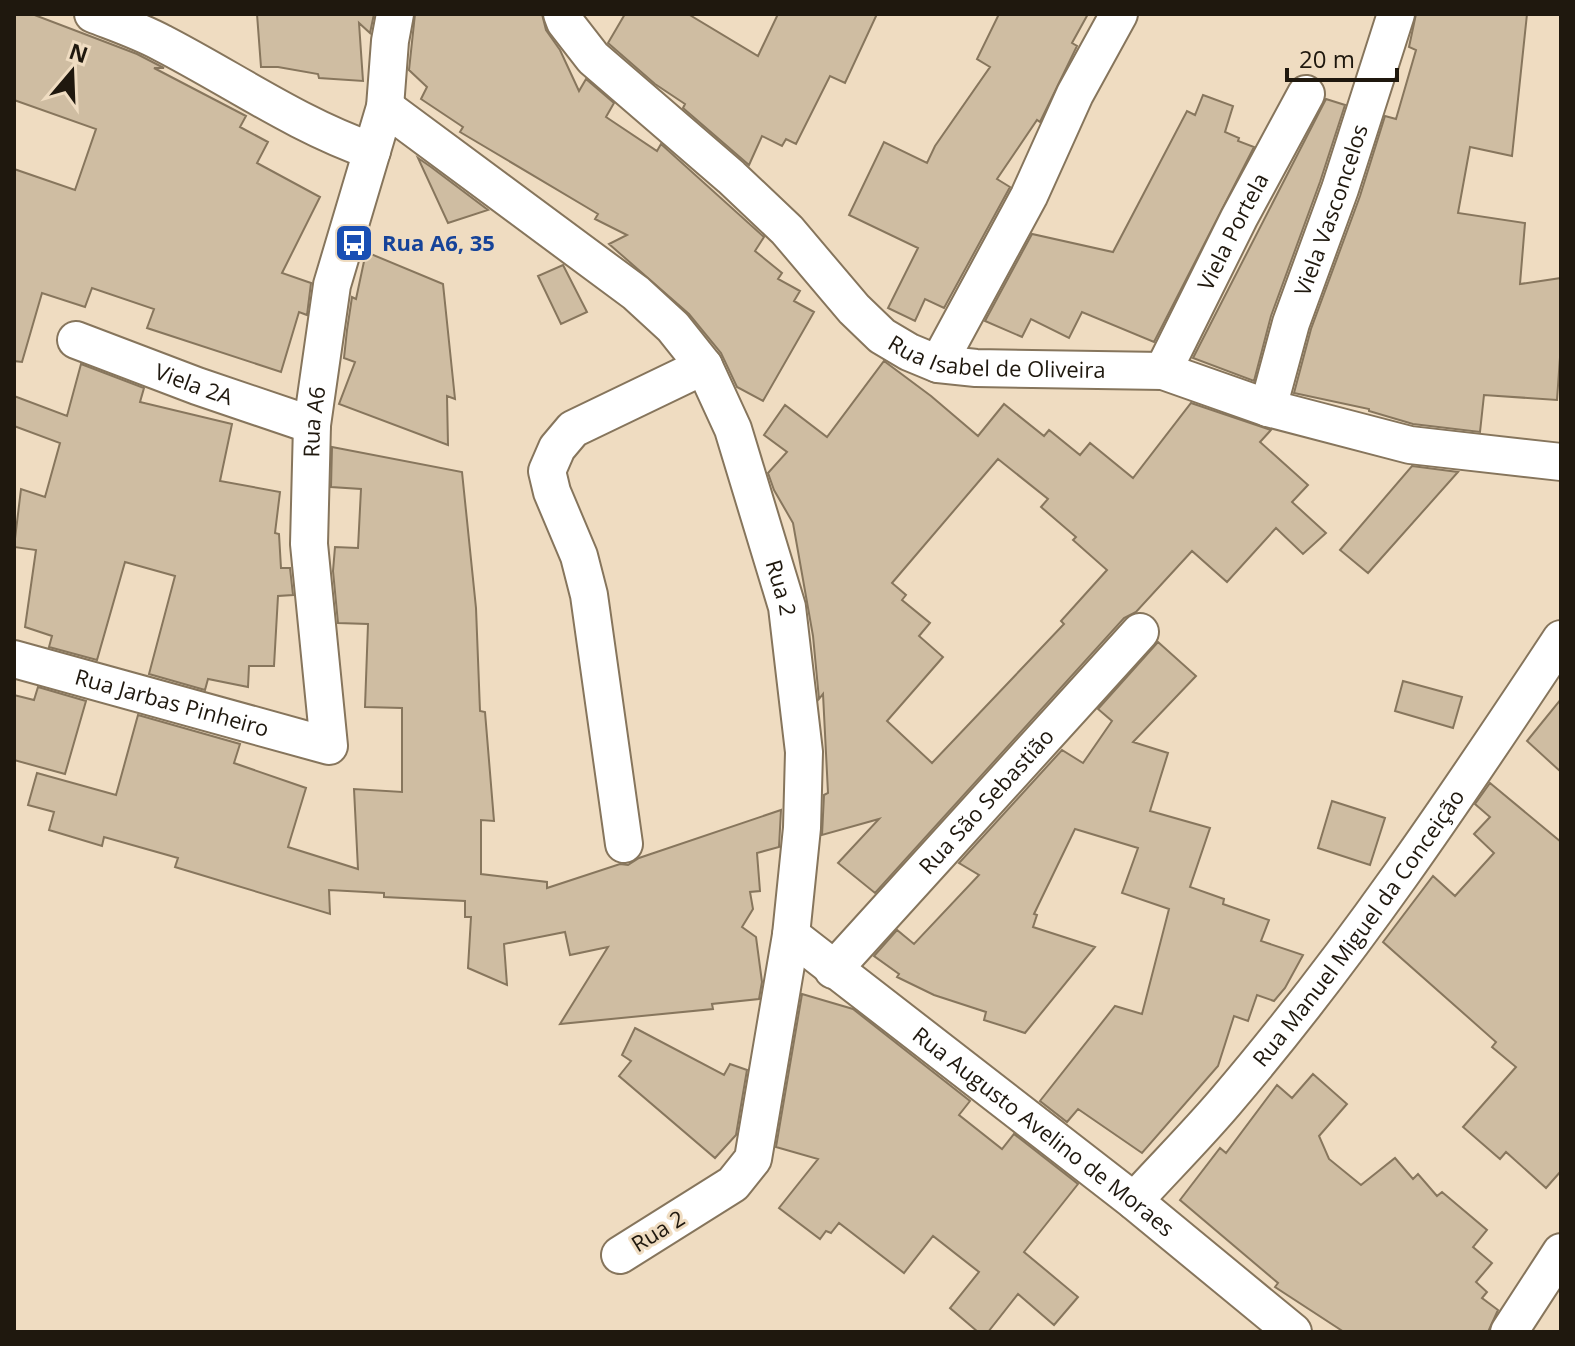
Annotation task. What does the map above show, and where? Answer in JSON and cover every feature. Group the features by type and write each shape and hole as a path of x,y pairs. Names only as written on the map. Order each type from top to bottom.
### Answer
{"street":[{"path":"93,14 160,41 245,91 327,133 372,151"},
{"path":"167,14 193,60"},
{"path":"385,107 395,14"},
{"name":"Rua Isabel de Oliveira","path":"562,14 593,58 776,220 854,309 882,336 938,364 1060,371 1163,371 1268,408 1410,445 1561,462"},
{"path":"938,364 1029,196 1075,94 1119,14"},
{"name":"Viela Vasconcelos","path":"1268,408 1291,323 1340,189 1387,17"},
{"name":"Viela Portela","path":"1163,371 1239,218 1306,94"},
{"name":"Rua A6","path":"329,746 309,544 312,425 332,285 385,107"},
{"name":"Rua 2","path":"385,107 636,293 673,327 704,366 733,429 787,607 804,752 802,828 791,935 753,1159 733,1184 620,1255"},
{"name":"Viela 2A","path":"76,340 312,425"},
{"path":"624,844 589,595 579,556 552,492 547,471 557,448 573,429 704,366"},
{"name":"Rua São Sebastião","path":"833,970 1140,632"},
{"name":"Rua Manuel Miguel da Conceição","path":"1134,1201 1225,1102 1324,978 1460,793 1561,639"},
{"name":"Rua Jarbas Pinheiro","path":"14,659 329,746"},
{"name":"Rua Augusto Avelino de Moraes","path":"791,935 1134,1201 1293,1332"},
{"path":"1509,1332 1561,1252"}],"building":[{"path":"14,14 32,14 137,54 164,68 154,68 246,116 240,127 268,142 257,163 320,197 282,273 311,283 307,315 299,312 281,372 147,328 154,309 92,288 85,307 42,293 22,362 14,361 14,169 75,190 96,129 14,100"},
{"path":"257,14 374,14 370,33 359,23 363,81 319,78 318,74 261,67"},
{"path":"415,14 542,14 546,30 560,50 579,91 586,79 614,103 606,117 657,151 661,144 764,237 755,251 782,273 778,279 800,291 794,301 814,312 763,401 737,387 721,353 689,314 609,244 627,235 595,219 598,214 460,132 463,127 421,99 427,87 409,70"},
{"path":"625,14 688,14 758,56 778,14 877,14 845,83 830,76 796,144 786,139 782,146 762,136 749,165 683,108 685,104 655,84 608,43"},
{"path":"999,14 1088,14 1072,43 1077,46 1040,122 1037,120 997,179 1010,187 944,308 925,299 915,321 888,308 918,248 849,215 884,142 927,163 935,146 990,67 977,59"},
{"path":"1416,14 1527,14 1512,156 1470,147 1458,213 1525,223 1520,284 1561,278 1557,400 1484,395 1480,432 1413,424 1369,409 1294,393 1311,329 1360,196 1385,116 1396,119 1416,50 1409,47"},
{"path":"1203,95 1233,106 1225,132 1254,147 1154,342 1082,312 1069,338 1031,319 1022,337 985,321 1032,234 1113,252 1187,111 1195,115"},
{"path":"1326,99 1345,105 1271,316 1254,381 1193,358"},
{"path":"418,158 431,167 488,210 448,223"},
{"path":"366,252 443,284 455,399 447,396 448,445 339,404 355,362 344,358 352,297 356,299"},
{"path":"563,265 587,312 561,324 538,276"},
{"path":"884,361 978,436 1004,404 1044,436 1049,430 1080,455 1090,443 1133,478 1191,403 1271,430 1260,442 1308,485 1292,502 1326,533 1303,554 1276,528 1227,582 1192,551 1136,612 1124,618 875,893 838,863 879,819 822,835 824,795 828,793 823,694 819,699 813,636 793,523 768,473 787,452 764,435 785,405 827,437","holes":["998,459 1048,499 1041,507 1076,537 1073,540 1107,570 1061,621 1064,624 932,763 887,721 943,657 919,636 930,623 902,600 906,595 892,583"]},
{"path":"81,364 144,388 140,402 232,424 220,481 280,492 275,533 279,534 281,568 290,568 293,595 278,596 274,666 249,666 248,687 208,679 205,690 149,674 175,576 125,562 97,660 49,647 52,636 25,627 36,550 14,547 21,489 45,497 60,443 14,426 14,396 67,416"},
{"path":"332,447 462,472 476,608 480,711 485,712 494,821 481,820 481,874 547,882 547,888 620,864 628,865 639,858 781,810 779,847 757,853 760,891 750,892 753,909 742,927 756,937 762,982 759,999 712,1004 713,1009 560,1024 608,947 570,955 565,932 504,944 507,985 468,968 471,917 465,917 465,901 384,897 384,893 329,890 330,914 175,867 178,858 104,837 102,846 49,830 54,812 28,805 37,773 116,795 138,715 240,744 234,763 306,788 288,847 358,869 354,789 402,792 402,708 365,707 368,624 338,623 333,571 335,547 358,548 361,489 331,487"},
{"path":"1412,466 1458,472 1368,573 1340,550"},
{"path":"1158,642 1196,676 1133,742 1168,753 1150,811 1210,828 1190,887 1224,899 1223,904 1269,920 1261,941 1303,955 1274,1001 1257,995 1248,1021 1234,1016 1218,1066 1142,1153 1078,1109 1067,1122 1040,1101 1115,1006 1142,1014 1169,909 1122,893 1138,848 1075,829 1034,914 1037,915 1033,927 1095,947 1025,1033 984,1020 986,1012 934,995 897,977 899,974 874,956 897,930 914,944 979,875 959,863 1062,750 1083,763 1112,721 1098,709"},
{"path":"1403,681 1462,697 1453,728 1395,711"},
{"path":"38,687 86,701 65,774 14,760 14,695 34,700"},
{"path":"1561,699 1561,772 1527,741"},
{"path":"1490,783 1561,842 1561,1171 1546,1188 1506,1152 1500,1159 1463,1127 1516,1067 1492,1047 1496,1042 1383,942 1433,876 1455,896 1494,853 1474,834 1490,817 1475,804"},
{"path":"1332,801 1385,818 1370,865 1318,848"},
{"path":"802,994 853,1009 970,1101 959,1115 1002,1149 1014,1134 1078,1184 1024,1252 1078,1297 1054,1325 1018,1294 988,1332 978,1332 950,1308 979,1272 933,1236 904,1273 839,1223 831,1233 826,1231 820,1239 779,1208 818,1159 776,1147"},
{"path":"635,1028 724,1075 730,1064 747,1070 736,1135 715,1158 619,1076 631,1061 622,1055"},
{"path":"1313,1074 1347,1104 1319,1136 1329,1159 1361,1185 1395,1158 1413,1179 1418,1174 1437,1196 1442,1192 1487,1230 1473,1247 1492,1263 1476,1282 1487,1292 1482,1298 1498,1310 1488,1332 1344,1332 1275,1287 1278,1283 1180,1200 1220,1148 1226,1153 1277,1085 1292,1098"}],"place":[{"name":"Rua A6, 35","path":"354,243"}]}
